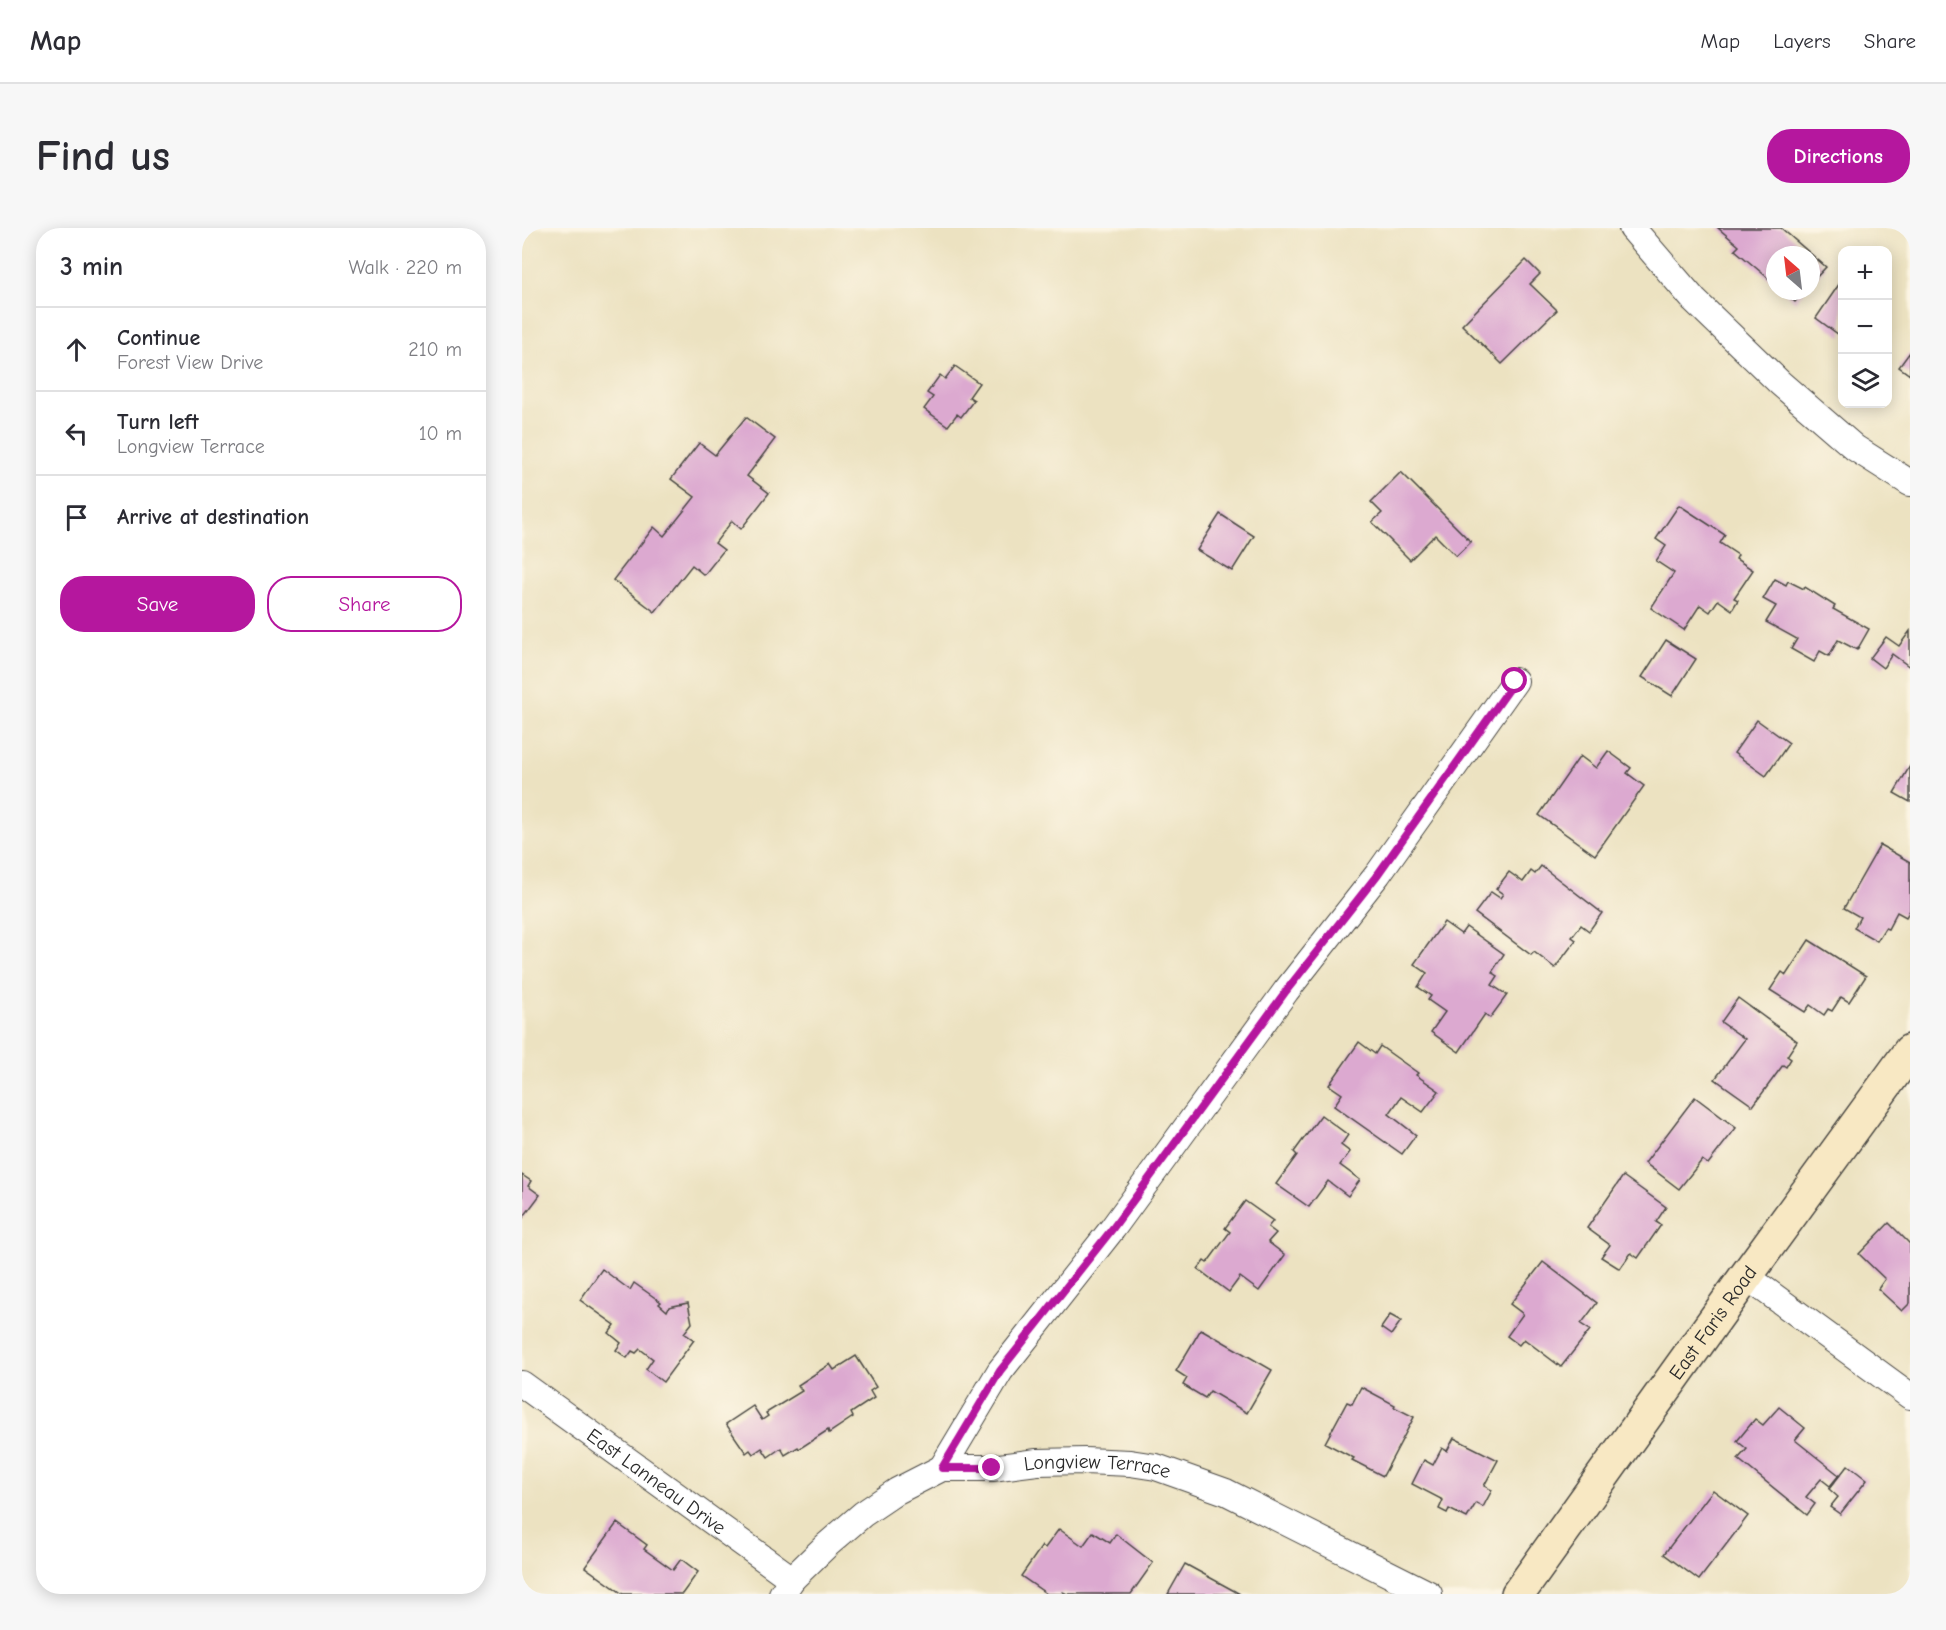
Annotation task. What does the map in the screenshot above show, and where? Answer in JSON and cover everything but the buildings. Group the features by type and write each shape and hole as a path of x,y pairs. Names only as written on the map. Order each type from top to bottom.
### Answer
{"main road":[{"name":"East Faris Road","path":"1518,1594 1746,1275 1910,1051"}],"street":[{"path":"1632,228 1694,300 1780,383 1856,448 1910,483"},
{"path":"942,1468 1000,1371 1113,1228 1286,991 1378,874 1515,681"},
{"path":"1746,1275 1910,1396"},
{"name":"East Lanneau Drive","path":"522,1384 787,1587"},
{"name":"Longview Terrace","path":"787,1587 827,1545 863,1514 897,1491 942,1468 992,1468 1037,1462 1085,1461 1156,1467 1226,1492 1429,1594"}],"route":[{"path":"992,1468 942,1468 1000,1371 1113,1228 1286,991 1378,874 1515,681"}]}
